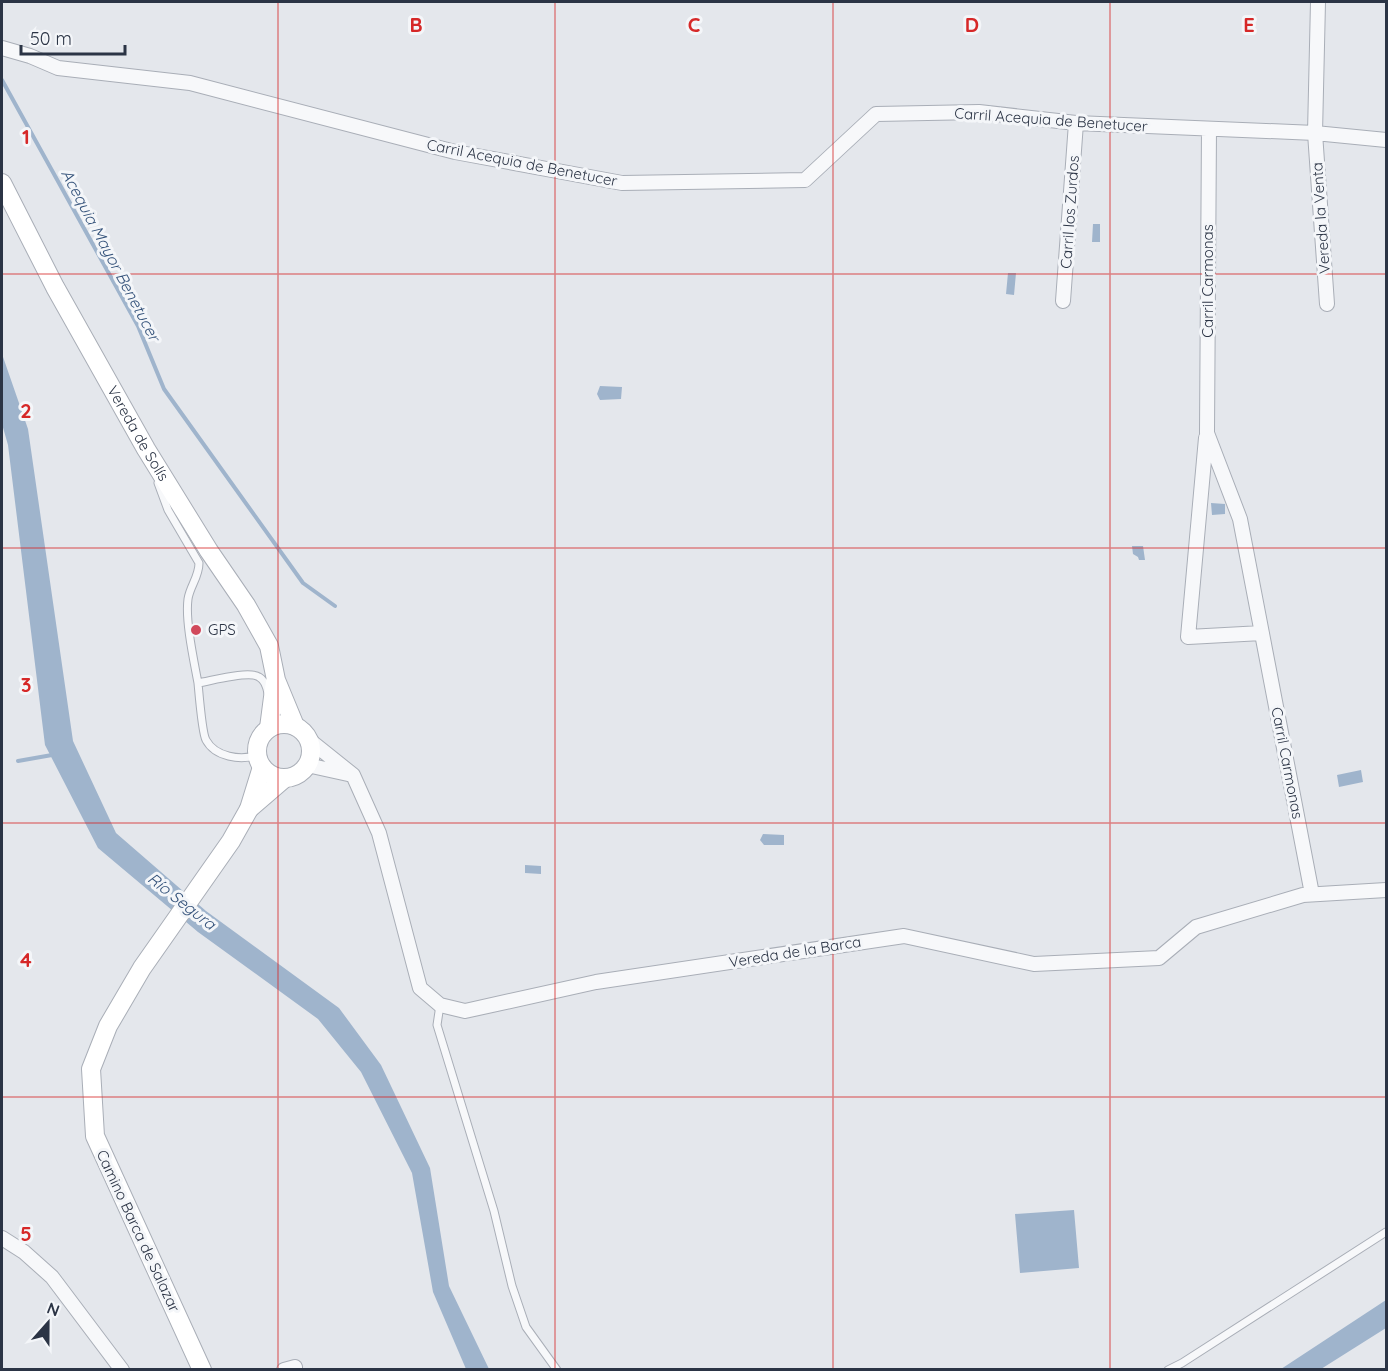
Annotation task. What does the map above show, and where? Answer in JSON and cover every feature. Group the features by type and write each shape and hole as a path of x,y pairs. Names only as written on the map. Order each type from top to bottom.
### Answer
{"street":[{"name":"Vereda la Venta","path":"1318,2 1315,133 1327,304"},
{"name":"Carril Acequia de Benetucer","path":"2,48 30,56 58,68 190,82 455,152 622,183 806,180 876,114 979,112 1076,123 1315,133 1386,140"},
{"name":"Carril los Zurdos","path":"1063,301 1076,123"},
{"name":"Carril Carmonas","path":"1209,129 1207,433 1188,637 1262,633"},
{"name":"Vereda de Solís","path":"2,183 55,287 146,449 208,551 246,605 269,646 276,680 302,733"},
{"name":"Carril Carmonas","path":"1207,433 1240,519 1312,894"},
{"name":"Vereda de Solís","path":"269,728 276,680"},
{"path":"302,733 311,748 307,765 293,776 285,778 268,773 259,761 259,740 269,728 278,724 287,724 302,733 353,775 379,833 420,988 440,1005"},
{"name":"Camino Barca de Salazar","path":"249,809 259,761"},
{"path":"307,765 353,775"},
{"name":"Camino Barca de Salazar","path":"202,1370 95,1136 91,1070 108,1026 142,969 225,849 249,809 285,778"},
{"name":"Vereda de la Barca","path":"440,1005 465,1011 596,982 904,936 1034,964 1159,958 1196,927 1303,895 1386,890"},
{"path":"2,1238 24,1252 52,1277 122,1370"},
{"path":"284,1370 295,1367 295,1370"}],"lane":[{"path":"146,449 168,510 199,563 199,572 188,599 190,637 206,740 216,750 234,759 259,761"},
{"path":"198,683 250,674 260,677 266,685 272,706"},
{"path":"440,1005 437,1025 494,1212 512,1286 526,1327 557,1370"},
{"path":"1168,1370 1386,1232"}],"water":[{"path":"1093,224 1100,224 1100,242 1092,242"},
{"path":"1008,273 1016,273 1014,295 1006,294"},
{"name":"Río Segura","path":"2,354 28,429 73,741 116,833 206,911 339,1008 381,1065 430,1168 449,1286 489,1369 466,1369 433,1292 412,1173 361,1072 318,1019 198,932 98,848 45,745 8,445 2,424"},
{"path":"600,386 622,387 621,399 600,400 597,394"},
{"path":"1211,503 1225,504 1225,514 1212,515"},
{"path":"1132,546 1143,546 1145,560 1139,560 1133,554"},
{"path":"1361,770 1363,782 1339,787 1337,775"},
{"path":"763,834 784,835 784,845 764,845 760,840"},
{"path":"525,865 541,866 541,874 525,873"},
{"path":"1074,1210 1079,1268 1020,1273 1015,1214"},
{"path":"1386,1300 1386,1328 1321,1369 1281,1369"}],"waterway":[{"name":"Acequia Mayor Benetucer","path":"2,80 138,326 164,389 303,583 335,606"},
{"path":"18,761 52,755"}],"place":[{"name":"GPS","path":"196,630"}]}
